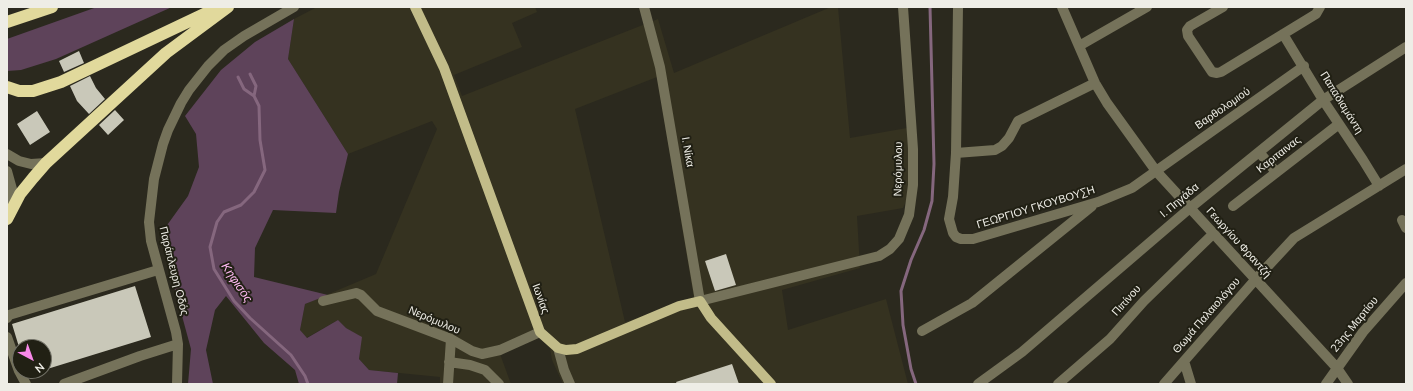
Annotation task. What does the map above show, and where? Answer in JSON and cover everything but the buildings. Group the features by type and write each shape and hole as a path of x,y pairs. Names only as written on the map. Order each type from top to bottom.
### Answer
{"highway":[{"path":"7,22 52,7"},
{"path":"7,88 33,91 61,82 219,7"},
{"path":"9,215 20,194 46,163 166,52 228,7"}],"main road":[{"name":"Ιωνίας","path":"415,7 444,68 540,332 558,348"},
{"path":"558,348 572,350 584,347 679,306 700,301 711,318 771,384"}],"street":[{"name":"Παράπλευρη Οδός","path":"177,384 178,344 151,241 149,222 154,179 163,144 181,103 198,78 224,50 255,29 294,7"},
{"name":"Ι. Νίκα","path":"644,7 660,67 700,301"},
{"name":"Νερόμυλου","path":"700,301 879,256 890,249 899,238 909,215 913,185 913,149 903,7"},
{"name":"ΓΕΩΡΓΙΟΥ ΓΚΟΥΒΟΥΣΗ","path":"958,7 956,153 953,197 949,219 953,233 956,237 961,239 973,239 1098,202 1132,188 1156,171"},
{"name":"Γεωργίου Φραντζή","path":"1062,7 1095,83 1107,103 1156,171 1254,280 1337,368 1348,384"},
{"path":"1079,46 1147,7"},
{"path":"1223,7 1190,26 1187,30 1188,36 1212,72 1217,73 1316,14 1320,7"},
{"name":"Παπαδιαμάντη","path":"1283,34 1378,186"},
{"name":"Ι. Πηγάδα","path":"978,384 1022,352 1190,208 1323,100 1406,47"},
{"name":"Βαρθολομιού","path":"1156,171 1304,66"},
{"path":"956,153 995,150 1002,146 1009,138 1018,121 1095,83"},
{"name":"Καριταινας","path":"1233,206 1339,124"},
{"path":"1259,152 1276,172"},
{"path":"7,154 19,161 31,164 46,163"},
{"name":"Θωμά Παλαιολόγου","path":"1164,384 1254,280 1294,238 1378,186 1405,172"},
{"path":"7,173 12,189 9,215"},
{"path":"922,330 972,303 1098,202"},
{"name":"Πιπίνου","path":"1058,384 1110,339 1144,300 1213,234"},
{"path":"7,318 9,316 158,270"},
{"name":"23ης Μαρτίου","path":"1326,384 1363,332 1406,283"},
{"name":"Νερόμυλου","path":"323,301 356,293 361,295 377,310 451,339 472,351 482,354 500,350 540,332"},
{"path":"7,337 19,371 26,384"},
{"path":"448,384 451,339"},
{"path":"64,384 140,356 178,344"},
{"path":"558,348 564,370 570,384"},
{"path":"1184,361 1191,384"},
{"path":"450,362 470,365 485,370 499,384"}],"shaded area":[{"path":"97,7 172,7 56,59 21,70 7,71 7,39"},
{"path":"317,7 535,7 537,12 512,23 522,47 454,75 462,96 658,19 674,73 831,7 838,7 850,138 907,128 910,192 903,208 857,216 860,268 782,290 788,330 886,299 908,384 563,384 552,360 550,348 539,337 500,354 511,384 440,384 440,377 369,370 359,359 361,337 346,328 338,320 306,338 300,330 305,304 376,274 437,129 432,121 348,154 288,59 294,19","holes":["657,77 694,299 625,322 575,109"]},
{"path":"294,19 288,59 348,154 339,192 336,213 273,210 255,248 254,277 328,295 305,304 300,330 307,338 338,320 346,328 362,337 359,359 369,370 398,373 397,384 299,384 295,370 264,343 226,296 215,310 206,350 213,384 188,384 191,349 160,235 188,196 199,167 196,134 185,116 221,70 255,42"}],"waterway":[{"path":"916,384 911,369 903,325 901,291 911,260 924,230 932,201 934,164 930,7"},
{"name":"Κηφισός","path":"250,74 256,86 254,96"},
{"name":"Κηφισός","path":"238,77 244,89 254,96 259,106 260,140 265,170 254,192 241,205 224,212 217,222 210,247 214,269 234,301 250,318 291,355 305,376 308,384"}]}
